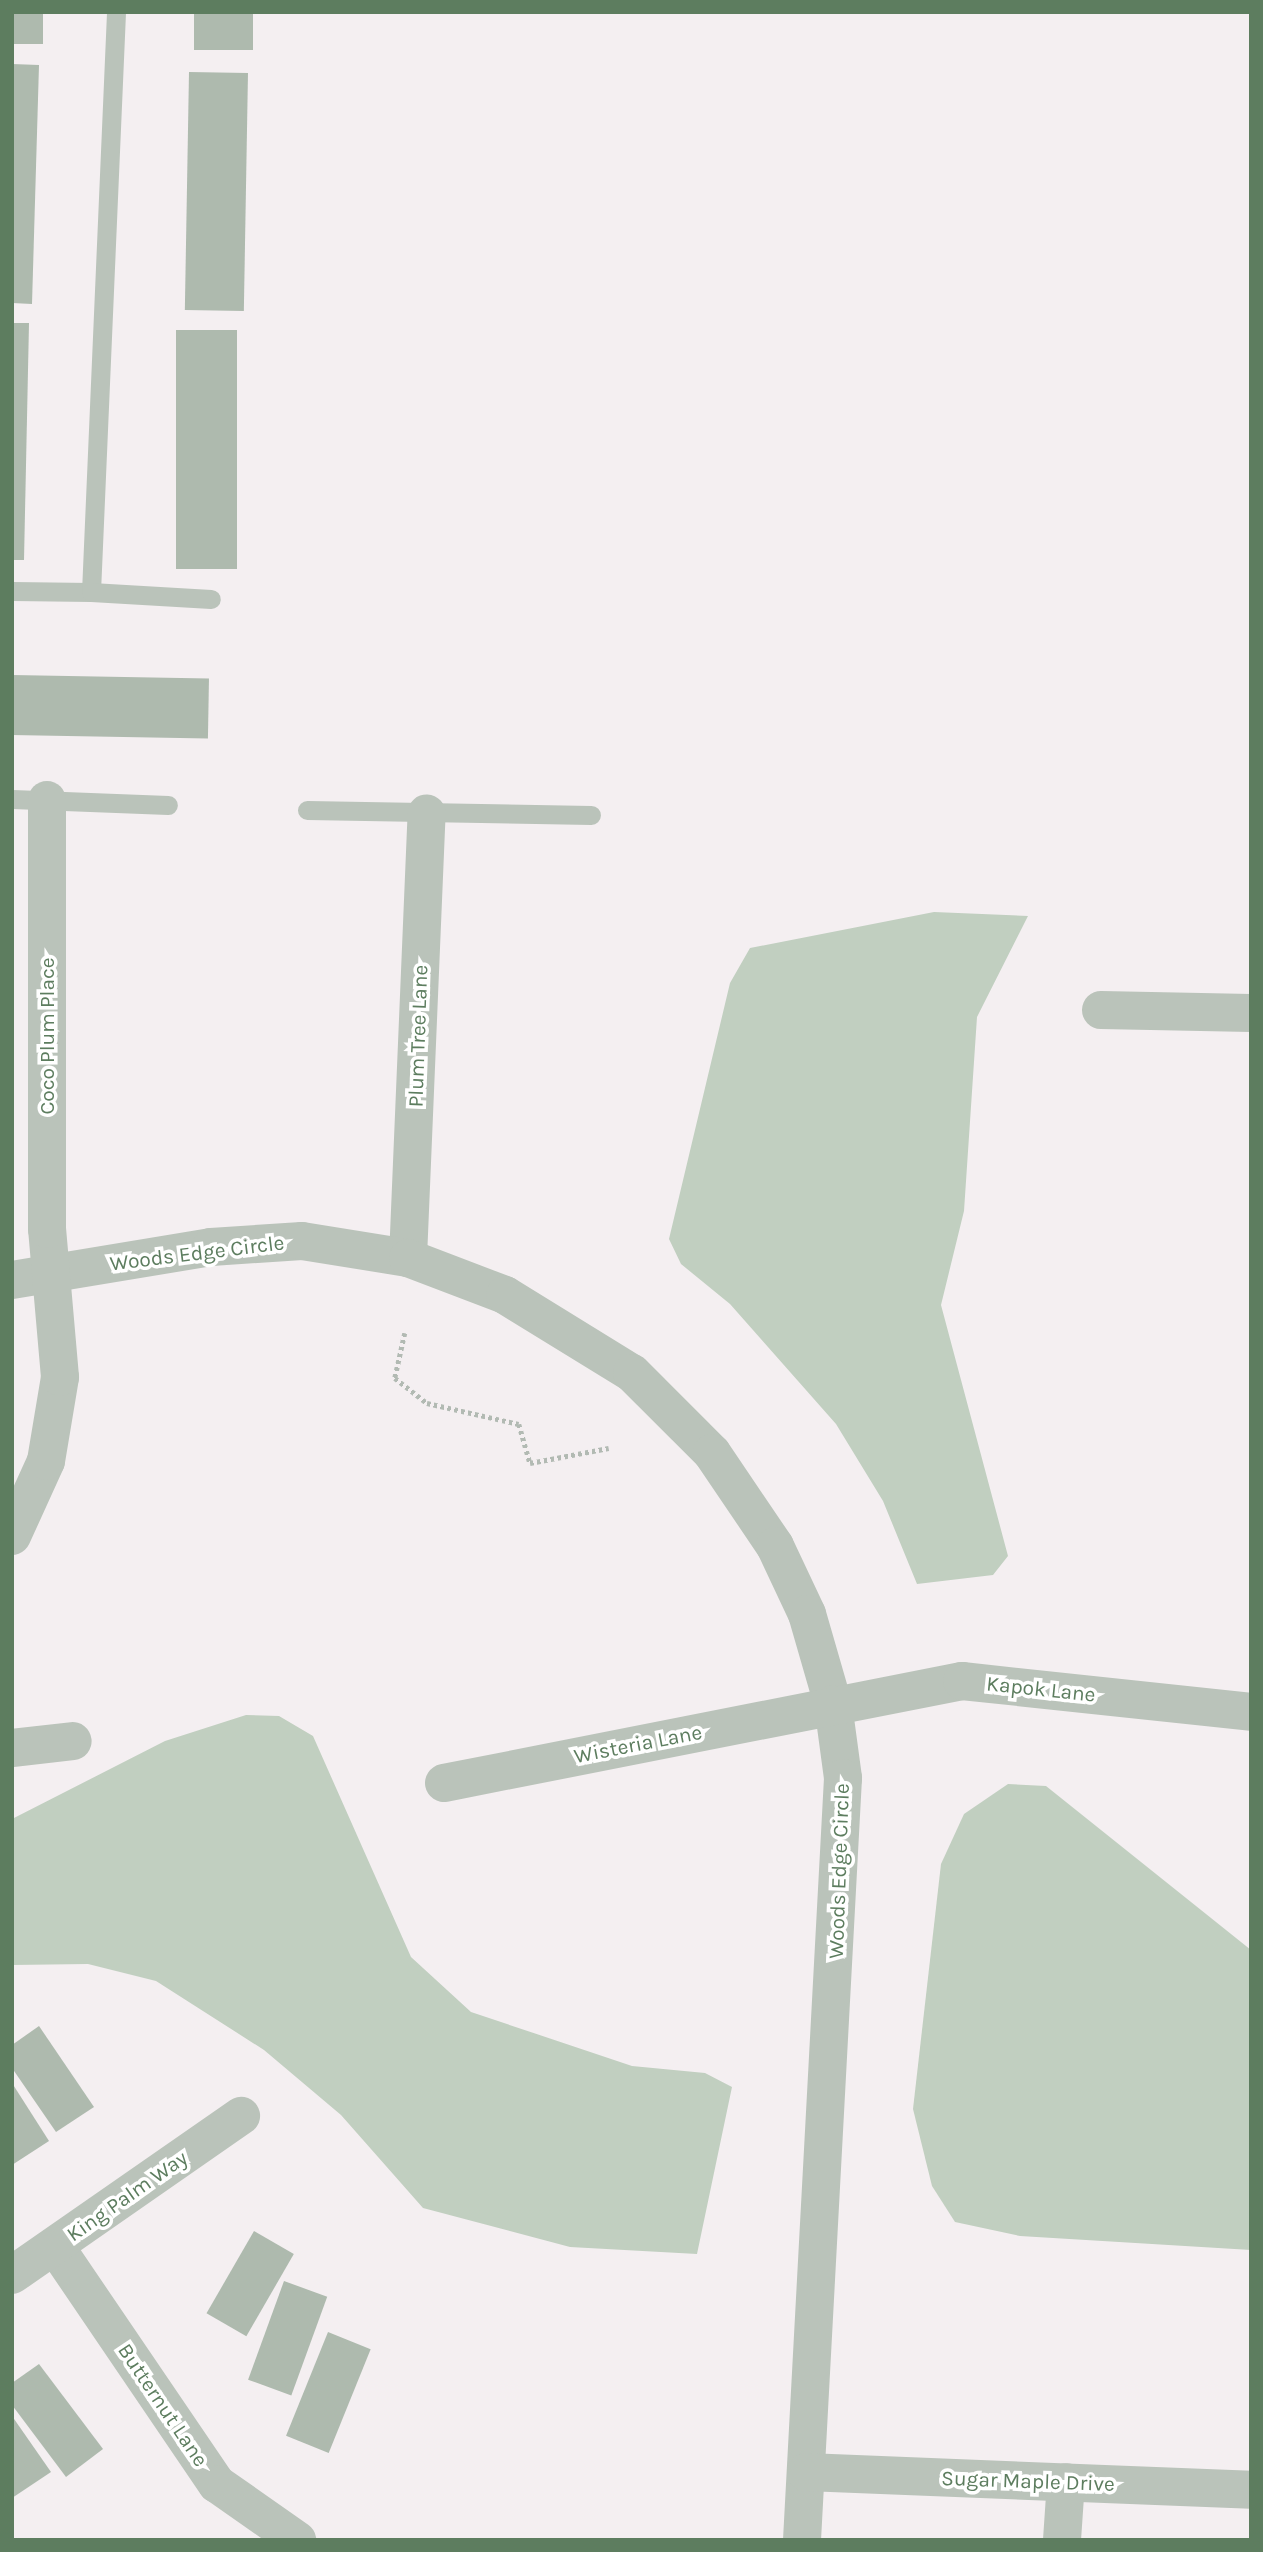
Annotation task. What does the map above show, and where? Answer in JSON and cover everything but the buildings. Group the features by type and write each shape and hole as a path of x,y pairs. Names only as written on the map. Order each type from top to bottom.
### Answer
{"street":[{"name":"Coco Plum Place","path":"12,1536 46,1461 57,1418 54,1272 47,1229 30,800"},
{"name":"Plum Tree Lane","path":"408,1258 427,813"},
{"path":"1101,1010 1251,1013"},
{"name":"Woods Edge Circle","path":"12,1280 54,1272 302,1241 408,1258 505,1295 571,1330 661,1398 735,1482 775,1546 807,1614 833,1704 844,1854 802,2540"},
{"name":"Kapok Lane","path":"833,1704 962,1681 1251,1712"},
{"name":"Wisteria Lane","path":"444,1783 833,1704"},
{"path":"12,1748 73,1741"},
{"name":"King Palm Way","path":"12,2274 241,2116"},
{"name":"Butternut Lane","path":"55,2246 217,2484 297,2540"},
{"name":"Sugar Maple Drive","path":"806,2472 1251,2490"},
{"path":"1062,2540 1066,2482"}],"lane":[{"path":"91,592 116,12"},
{"path":"12,591 91,592 211,599"},
{"path":"30,800 168,805"},
{"path":"307,810 591,815"}],"path":[{"path":"405,1333 395,1378 427,1403 519,1424 530,1463 609,1448"}],"shaded area":[{"path":"934,912 1028,916 977,1017 964,1211 941,1305 1008,1556 993,1575 917,1584 883,1501 836,1424 730,1304 681,1264 669,1239 730,983 750,948"},
{"path":"246,1715 279,1716 313,1736 411,1957 471,2012 632,2066 705,2073 732,2087 697,2254 570,2247 423,2208 341,2115 264,2050 156,1981 88,1964 12,1965 12,1819 165,1741"},
{"path":"1008,1784 1046,1786 1251,1950 1251,2250 1020,2236 955,2222 932,2186 913,2109 941,1864 964,1814"}]}
